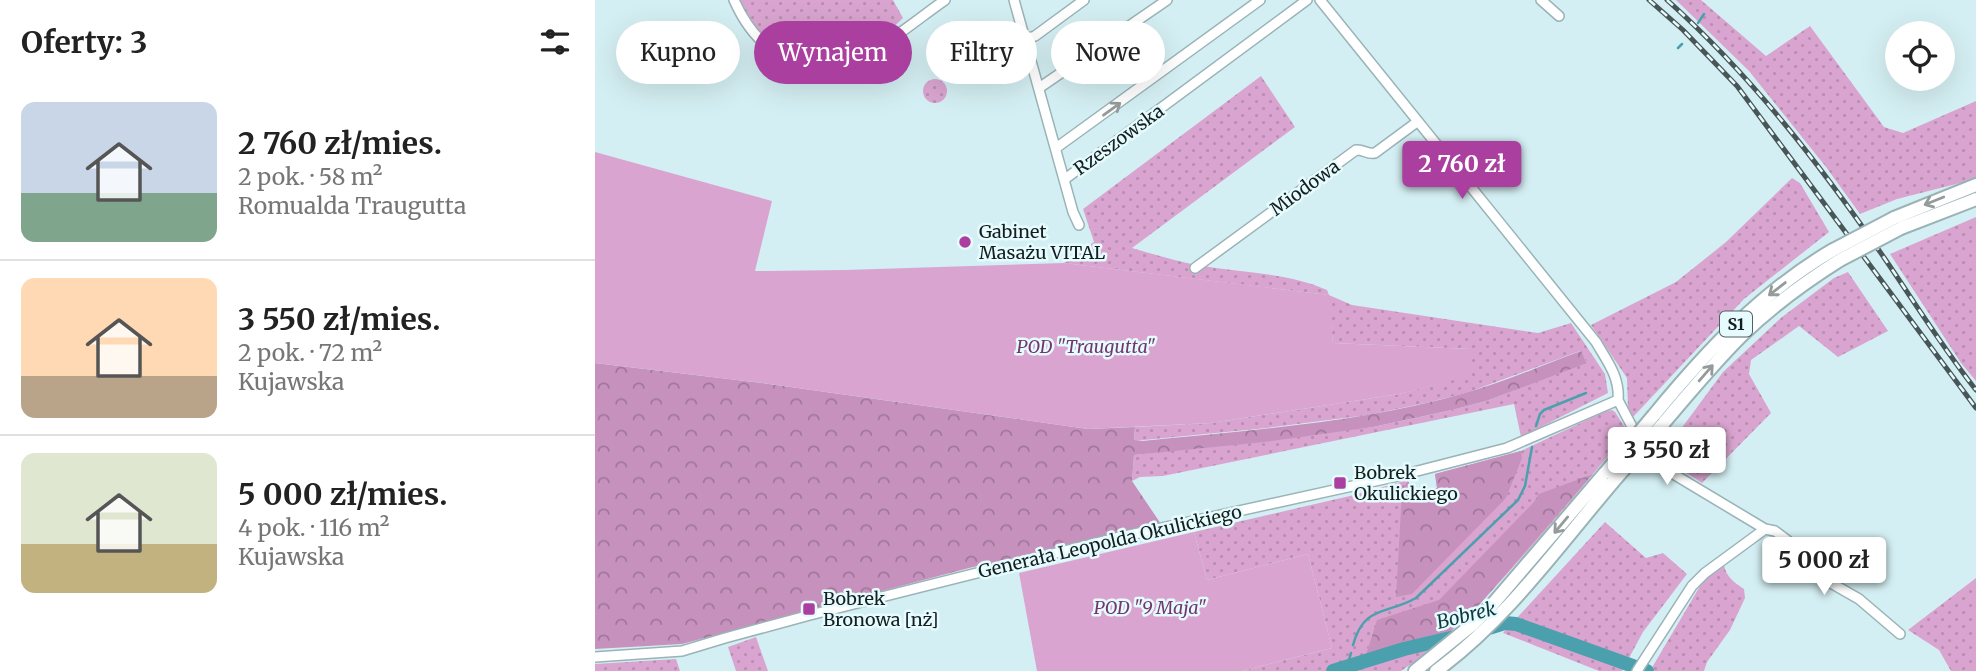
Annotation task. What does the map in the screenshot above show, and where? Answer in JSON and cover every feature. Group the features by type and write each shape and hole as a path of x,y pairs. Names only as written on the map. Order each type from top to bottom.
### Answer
{"highway":[{"name":"S1","path":"1429,668 1492,604 1658,420 1742,335 1837,255 1976,186"},
{"name":"S1","path":"1897,223 1976,199"},
{"name":"S1","path":"1429,668 1482,631 1517,597 1608,478"}],"street":[{"path":"734,0 756,37 771,50 789,59 826,64 863,56 945,0"},
{"path":"1014,0 1020,21"},
{"path":"1037,35 1084,0"},
{"path":"1039,88 1167,0"},
{"path":"1056,148 1260,0"},
{"name":"Rzeszowska","path":"1065,179 1307,0"},
{"path":"1541,0 1559,16"},
{"path":"1322,1 1596,342 1614,372 1619,387 1618,400 1650,456 1665,469 1765,529 1775,531 1824,579 1859,599 1900,634"},
{"path":"1037,81 1073,212 1079,225"},
{"name":"Miodowa","path":"1195,268 1356,150 1375,153 1417,121"},
{"name":"Generała Leopolda Okulickiego","path":"595,657 682,651 810,615 1116,538 1398,476 1507,448 1618,400"},
{"path":"1637,671 1692,586 1705,573 1765,529"}],"green space":[{"path":"740,0 893,0 903,18 900,21 754,21 754,29"},
{"path":"1676,0 1701,0 1766,56 1810,26 1884,127 1903,133 1976,101 1976,179 1897,199 1860,214 1749,71"},
{"path":"1261,76 1295,127 1132,248 1197,265 1311,284 1352,305 1538,333 1571,323 1605,374 1608,393 1521,437 1514,404 1163,476 1140,477 1132,481 1134,455 1373,427 1486,401 1587,362 1580,351 1466,393 1368,415 1134,441 1135,427 1211,423 1399,394 1470,375 1470,349 1333,343 1328,295 1064,263 1094,242 1083,209"},
{"path":"926,82 946,86 944,100 935,103 926,100 923,91"},
{"name":"POD \"Traugutta\"","path":"595,152 772,201 755,271 1064,263 1329,295 1333,343 1470,349 1470,376 1399,394 1211,423 1088,429 762,383 595,363"},
{"path":"1792,178 1800,183 1829,232 1744,299 1633,417 1628,409 1627,378 1591,325 1676,282 1726,242"},
{"path":"1976,217 1976,381 1961,363 1890,254"},
{"path":"1848,272 1888,331 1838,357 1799,326 1751,360 1749,374 1771,413 1702,483 1661,456 1723,372 1782,317 1834,278"},
{"path":"1581,351 1587,363 1486,401 1452,410 1373,427 1264,442 1134,455 1132,481 1161,524 969,568 682,644 595,649 595,363 762,383 1088,429 1135,427 1134,440 1142,441 1264,429 1385,412 1480,389"},
{"path":"1612,410 1628,432 1550,525 1466,618 1401,671 1242,671 1332,648 1308,554 1207,580 1194,532 1408,480 1414,497 1437,488 1435,474 1521,451"},
{"path":"1521,451 1522,458 1506,498 1412,594 1396,597 1402,492 1408,480 1414,497 1437,488 1435,474"},
{"path":"1593,474 1480,604 1449,632 1366,655 1377,620 1439,600 1539,494"},
{"path":"1605,522 1646,558 1663,553 1687,574 1643,632 1622,671 1599,671 1503,633"},
{"name":"POD \"9 Maja\"","path":"1194,532 1207,580 1308,554 1332,648 1242,671 1037,671 1019,573"},
{"path":"1724,565 1734,582 1744,589 1745,598 1730,630 1707,662 1704,671 1650,671 1703,581"},
{"path":"1976,578 1976,671 1951,671 1939,650 1908,630"},
{"path":"756,637 768,671 736,671 728,647"},
{"path":"676,659 680,671 595,671 595,664"}],"waterway":[{"path":"1698,23 1704,14"},
{"path":"1678,48 1682,44"},
{"path":"1536,426 1544,410 1586,393"},
{"path":"1353,645 1363,623 1377,613 1416,598 1518,500 1525,486 1532,447"},
{"name":"Bobrek","path":"1482,630 1505,623 1516,624 1647,671"},
{"name":"Bobrek","path":"1333,671 1404,649 1459,636"},
{"path":"1347,667 1351,653"}],"railway":[{"path":"1649,0 1683,30 1737,86 1976,408"},
{"path":"1667,0 1728,59 1784,123 1861,224 1976,390"}],"place":[{"name":"Gabinet Masażu VITAL","path":"965,242"},
{"name":"Bobrek Okulickiego","path":"1340,483"},
{"name":"Bobrek Bronowa [nż]","path":"809,609"}]}
